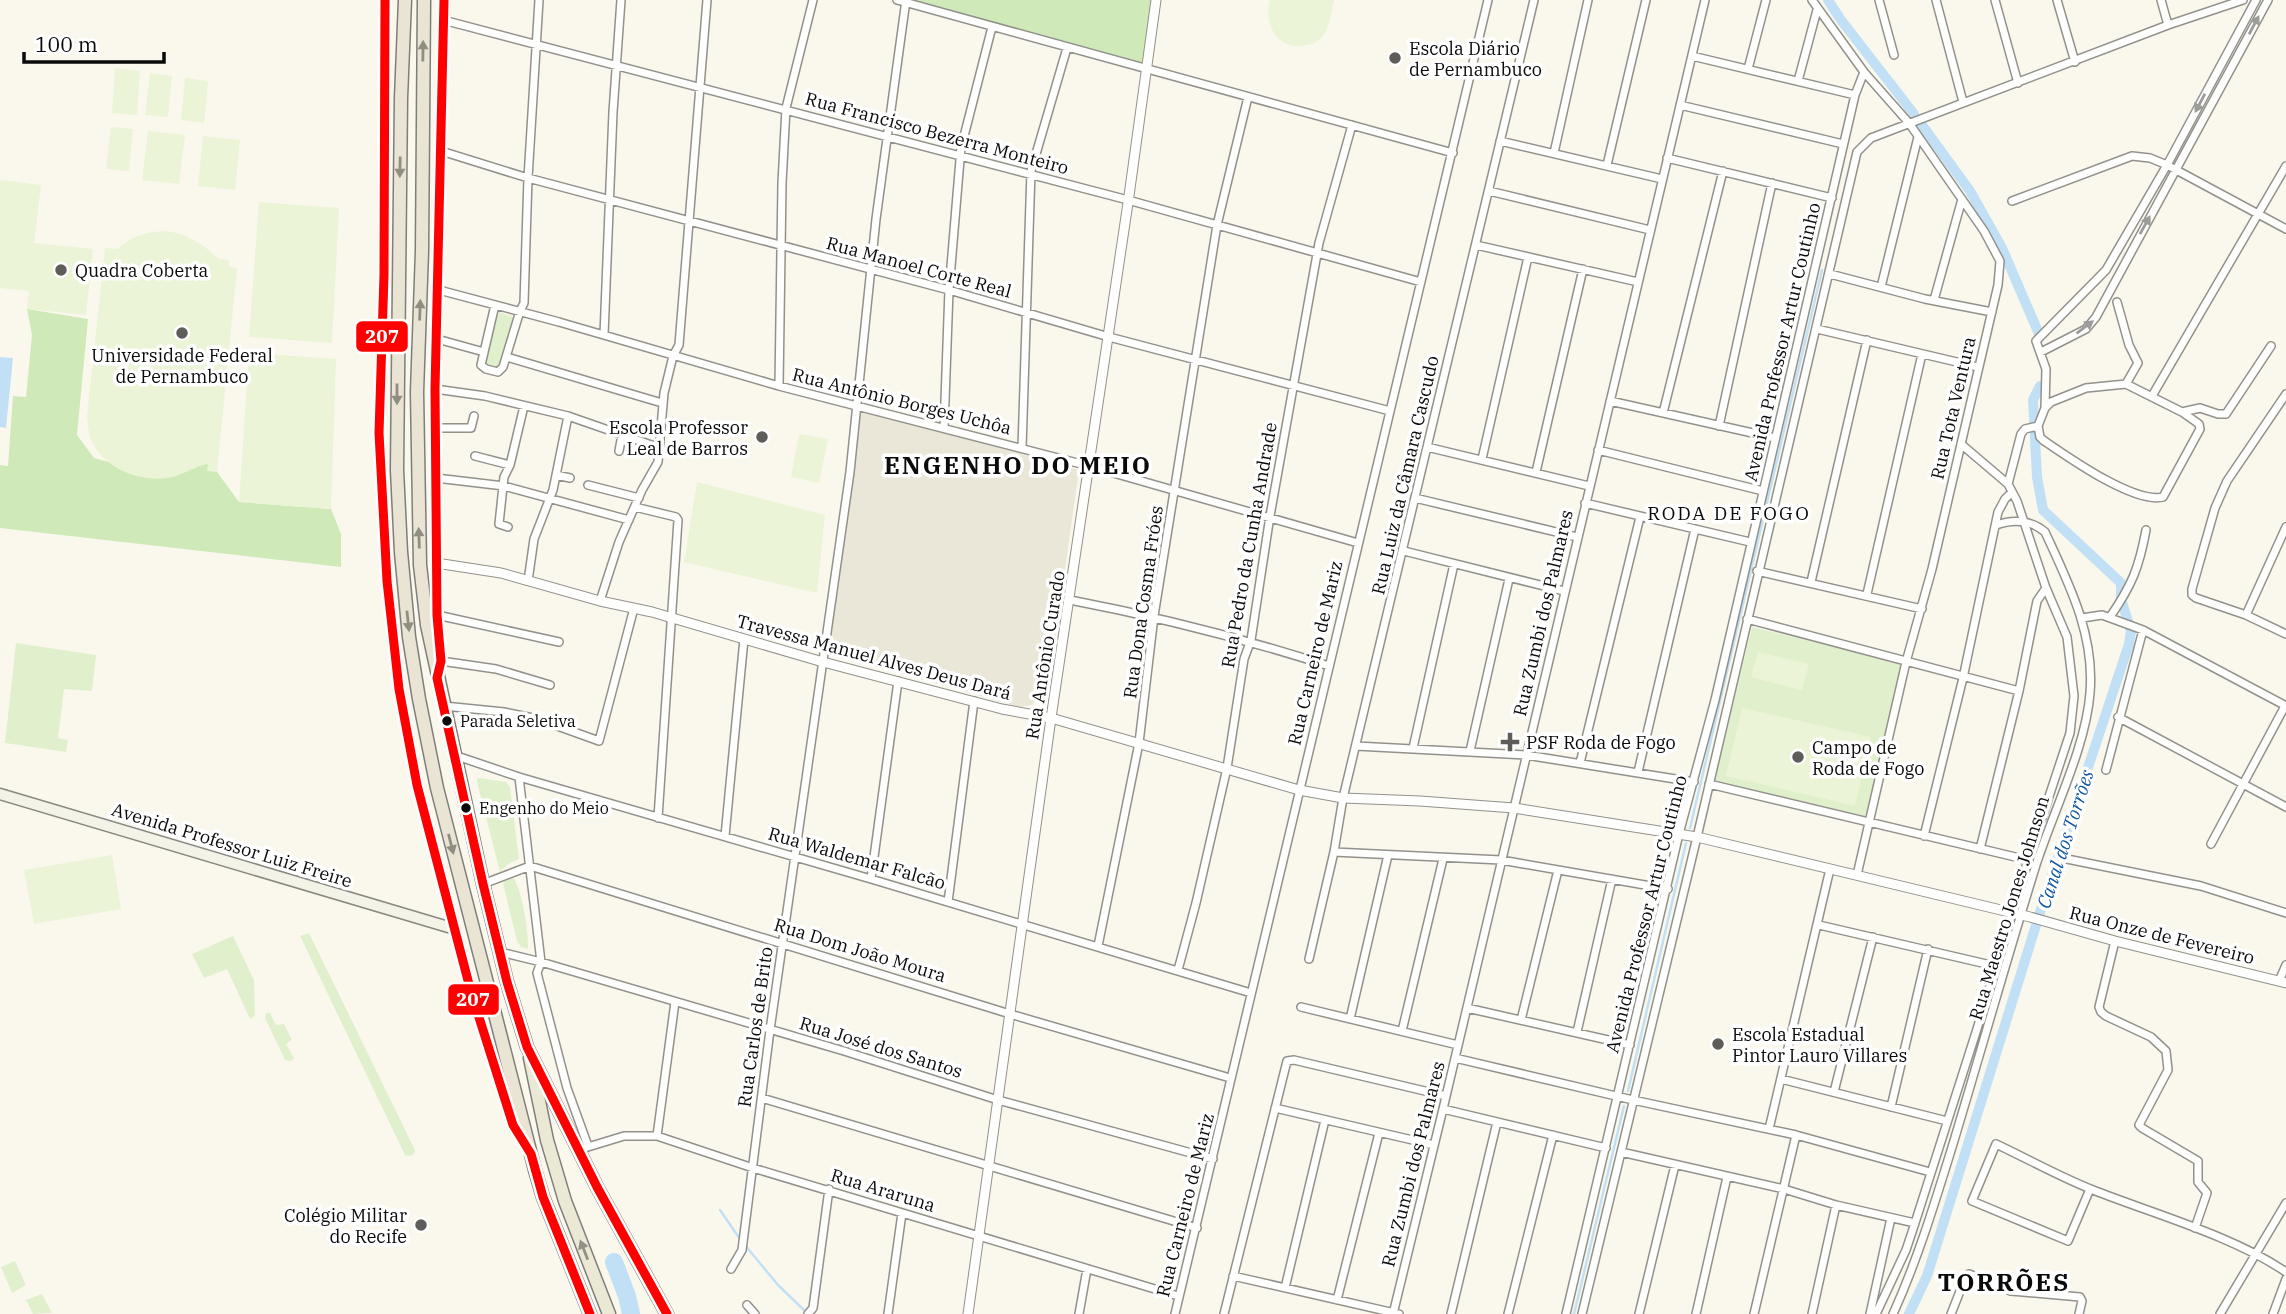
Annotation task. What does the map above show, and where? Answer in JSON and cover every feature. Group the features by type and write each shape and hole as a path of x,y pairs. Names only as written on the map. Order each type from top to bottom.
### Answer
{"highway":[{"path":"405,0 401,98 397,470 409,637 437,788 531,1154 543,1197 590,1314"},
{"path":"424,0 422,251 417,393 418,508 423,600 453,755 483,884 527,1047 583,1148 667,1314"}],"main road":[{"path":"385,0 384,275 379,433 387,581 399,689 416,785 455,929 513,1125 531,1154"},
{"path":"438,678 441,661 437,615 435,389 444,0"},
{"name":"Avenida Professor Luiz Freire","path":"0,794 455,929"},
{"path":"527,1047 547,1140 561,1189 609,1314"}],"street":[{"path":"495,305 482,366 496,372 501,371 507,357 524,303 528,178 539,0"},
{"path":"604,335 621,0"},
{"path":"600,601 629,520 657,466 662,403 673,356 679,345 707,0"},
{"path":"779,386 786,108 813,0"},
{"path":"897,0 1453,153"},
{"name":"Rua Antônio Curado","path":"968,1314 977,1235 1156,0"},
{"name":"Rua Carneiro de Mariz","path":"1175,1314 1488,0"},
{"name":"Rua Luiz da Câmara Cascudo","path":"1309,959 1334,852 1343,799 1534,0"},
{"path":"1554,153 1588,0"},
{"path":"1607,165 1646,0"},
{"name":"Rua Zumbi dos Palmares","path":"1395,1314 1705,0"},
{"path":"1748,69 1766,0"},
{"name":"Rua Tota Ventura","path":"1812,0 1864,72 1909,123 1962,199 2000,261 1992,312 1857,875"},
{"path":"1878,0 1894,55"},
{"path":"1936,0 1963,102"},
{"path":"1995,0 2018,83"},
{"path":"2057,0 2075,62"},
{"path":"2161,0 2168,25"},
{"name":"Avenida Professor Artur Coutinho","path":"1582,1314 1857,152 1871,138 2168,25 2242,0"},
{"path":"2045,408 2086,387 2126,384 2182,412 2199,424 2200,429 2162,498 2151,498 2105,480 2040,437 2037,426 2045,408 2046,369 2036,341 2106,270 2167,165 2256,0"},
{"path":"2041,352 2091,324 2268,0"},
{"name":"Rua Carlos de Brito","path":"731,1269 742,1250 744,1237 782,943 850,472 870,270 906,1"},
{"path":"1797,80 1818,10"},
{"name":"Rua Francisco Bezerra Monteiro","path":"443,20 786,108 1421,282"},
{"path":"944,428 949,290 962,141 992,27"},
{"path":"1022,448 1032,166 1067,48"},
{"path":"1692,56 1855,95"},
{"name":"Avenida Professor Artur Coutinho","path":"1566,1314 1843,144 1855,95 1864,72"},
{"name":"Rua Dona Cosma Fróes","path":"1098,946 1139,743 1154,616 1217,225 1248,97"},
{"path":"1680,105 1843,144"},
{"name":"Rua Pedro da Cunha Andrade","path":"1178,970 1227,768 1321,232 1352,125"},
{"path":"1881,287 1918,137"},
{"path":"1500,141 1662,179"},
{"name":"Rua Manoel Corte Real","path":"442,152 528,178 949,290 1109,337 1390,411"},
{"path":"2012,201 2132,156 2150,158 2167,165 2286,229"},
{"path":"1667,158 1832,198"},
{"path":"2152,396 2286,166"},
{"path":"1663,413 1723,171"},
{"path":"1719,426 1772,183"},
{"path":"1489,191 1650,230"},
{"path":"1934,300 1962,199"},
{"path":"1476,245 1638,282"},
{"path":"1482,459 1528,257"},
{"path":"1536,472 1583,269"},
{"path":"1829,274 1992,312"},
{"name":"Rua Antônio Borges Uchôa","path":"439,290 779,386 1089,466 1358,542"},
{"path":"2117,302 2129,345 2138,363 2126,384"},
{"path":"1817,328 1978,367"},
{"path":"437,339 484,352"},
{"path":"1811,582 1867,340"},
{"path":"2182,412 2200,408 2226,414 2271,346"},
{"path":"1867,594 1922,354"},
{"path":"507,357 662,403"},
{"path":"435,389 485,396 568,416 660,448"},
{"path":"2286,394 2227,481 2215,508 2192,589 2192,595 2196,598 2246,615 2286,634"},
{"path":"1610,401 1775,438"},
{"path":"508,527 499,524 504,477 510,465 524,406"},
{"path":"435,429 471,428 474,416"},
{"path":"528,581 536,530 550,499 568,416"},
{"path":"1961,444 2008,484 2019,440 2025,429 2037,426"},
{"path":"619,450 622,435"},
{"path":"1427,447 1590,486"},
{"path":"1598,450 1763,491"},
{"path":"475,456 510,465"},
{"path":"556,475 570,478"},
{"path":"436,478 504,486 629,520"},
{"name":"Rua Maestro Jones Johnson","path":"1876,1314 1906,1250 1995,966 2022,915 2028,860 2074,714 2067,637 2008,484"},
{"path":"588,485 639,498"},
{"path":"1924,836 1963,678 2001,504 2012,492"},
{"path":"1415,498 1577,537"},
{"path":"1586,503 1750,542"},
{"path":"635,507 677,519 658,818"},
{"path":"1580,763 1640,517"},
{"path":"1996,525 2014,520 2025,523"},
{"name":"Rua Maestro Jones Johnson","path":"1893,1314 1934,1207 2036,865 2088,711 2090,660 2087,632 2045,532 2025,523"},
{"path":"2246,615 2286,527"},
{"path":"1638,772 1695,529"},
{"path":"2110,617 2124,597 2140,563 2146,530"},
{"path":"1404,551 1564,591"},
{"name":"Travessa Manuel Alves Deus Dará","path":"436,563 492,571 634,608 823,662 1051,718 1299,790 1343,799 1514,808 1679,834"},
{"path":"1413,748 1454,564"},
{"path":"1758,571 1922,608"},
{"path":"1470,751 1510,579"},
{"path":"1980,849 2019,691 2037,601 2046,588"},
{"path":"1070,600 1154,616 1251,640 1329,666"},
{"path":"444,706 504,712 538,719 599,741 634,608"},
{"path":"437,615 559,642"},
{"path":"2082,618 2097,615 2110,617 2143,630 2286,706 2210,844"},
{"path":"1747,619 2019,691"},
{"path":"2106,770 2143,630"},
{"path":"725,836 744,639"},
{"path":"441,661 496,669 550,685"},
{"path":"871,879 898,681"},
{"path":"948,902 974,701"},
{"path":"2118,717 2286,807"},
{"path":"1356,746 1526,755 1694,782"},
{"name":"Rua Waldemar Falcão","path":"453,755 519,777 1251,993"},
{"path":"519,777 541,962 537,973 583,1148"},
{"path":"1709,784 2028,860"},
{"name":"Rua Onze de Fevereiro","path":"1679,834 2022,915 2282,982"},
{"path":"1334,852 1500,860 1668,889"},
{"path":"1350,1018 1388,855"},
{"path":"2063,858 2201,886 2286,913"},
{"path":"1402,1031 1443,859"},
{"path":"483,884 530,866"},
{"name":"Rua Dom João Moura","path":"530,866 1010,1014 1230,1078"},
{"path":"1769,1129 1830,869"},
{"path":"1521,1020 1558,870"},
{"path":"1577,1032 1612,879"},
{"path":"1819,925 1995,966"},
{"path":"1834,1092 1873,937"},
{"path":"2115,941 2099,1003 2101,1012 2151,1037 2166,1051 2168,1070 2139,1122 2141,1128 2198,1161 2198,1182 2207,1193 2195,1228"},
{"path":"1891,1107 1928,949"},
{"name":"Rua José dos Santos","path":"500,952 770,1030 998,1100 1213,1159"},
{"path":"2282,982 2286,965"},
{"path":"657,1136 675,1002"},
{"path":"1301,1007 1458,1045"},
{"path":"1467,1007 1630,1045"},
{"path":"1455,1058 1633,1101 1796,1135 1930,1172"},
{"path":"1224,1314 1287,1061 1294,1060 1446,1096"},
{"path":"1782,1079 1947,1121"},
{"path":"762,1098 1197,1228"},
{"path":"1275,1108 1434,1146"},
{"path":"1443,1110 1606,1148"},
{"path":"1285,1288 1325,1120"},
{"path":"1451,1314 1497,1122"},
{"path":"1338,1300 1379,1133"},
{"path":"1508,1314 1553,1135"},
{"path":"1754,1314 1796,1135"},
{"name":"Rua Araruna","path":"583,1148 624,1136 657,1136 753,1168 1178,1296"},
{"path":"2090,1189 2068,1241 1972,1201 1996,1144 2090,1189 2195,1228 2254,1254 2286,1272"},
{"path":"1621,1152 1784,1189 1836,1205 1915,1223"},
{"path":"1639,1314 1675,1165"},
{"path":"1696,1314 1727,1177"},
{"path":"811,1311 829,1189"},
{"path":"2220,1314 2286,1203"},
{"path":"1812,1314 1836,1205"},
{"path":"888,1314 902,1213"},
{"path":"1870,1314 1891,1218"},
{"path":"1079,1314 1087,1269"},
{"path":"1951,1314 1969,1275 2011,1291 2069,1296 2081,1300 2079,1314"},
{"path":"1233,1276 1395,1314"},
{"path":"2273,1314 2286,1279"},
{"path":"747,1305 755,1314"}],"green space":[{"path":"906,0 1156,0 1144,68"},
{"path":"1270,0 1334,0 1325,34 1318,41 1307,45 1293,46 1285,43 1278,38 1270,25"},
{"path":"115,68 140,71 137,115 112,113"},
{"path":"150,73 172,76 168,117 145,115"},
{"path":"185,78 208,81 204,123 181,120"},
{"path":"111,127 133,129 129,171 106,169"},
{"path":"148,131 185,135 179,184 142,180"},
{"path":"203,136 240,140 235,190 198,186"},
{"path":"0,180 41,185 34,243 93,249 86,315 27,309 29,291 0,288"},
{"path":"259,202 339,208 332,343 249,337"},
{"path":"167,231 195,241 219,259 229,260 229,267 237,268 217,472 207,471 208,464 173,477 156,479 133,475 103,457 90,438 87,416 105,248 117,249 140,235"},
{"path":"27,309 88,319 77,435 94,458 134,469 201,450 239,502 331,509 341,534 341,567 0,528 0,465 8,466 13,396 26,397 32,335"},
{"path":"499,312 513,317 499,369 485,366 483,363"},
{"path":"249,353 336,359 331,509 239,502"},
{"path":"799,434 828,439 819,483 791,477"},
{"path":"697,482 825,515 817,593 684,562"},
{"path":"1752,627 1904,664 1866,818 1714,782"},
{"path":"16,643 96,655 92,691 64,689 58,738 68,740 66,752 5,743"},
{"path":"1758,652 1809,664 1802,690 1751,677"},
{"name":"Campo de Roda de Fogo","path":"1742,708 1871,737 1855,806 1726,776"},
{"path":"480,778 506,782 510,787 519,859 500,872 477,782"},
{"path":"112,855 121,909 34,924 24,870"},
{"path":"512,876 524,911 528,949 521,947 517,941 503,884 507,877"},
{"path":"309,933 415,1150 410,1156 405,1155 300,936"},
{"path":"233,936 254,980 255,1016 250,1019 227,969 204,978 192,954"},
{"path":"266,1013 270,1013 276,1025 284,1024 292,1040 286,1044 294,1058 291,1061 285,1060 265,1018"},
{"path":"15,1261 26,1285 12,1293 1,1267"},
{"path":"42,1294 52,1313 33,1314 26,1300"}],"shaded area":[{"path":"868,412 1079,470 1049,683 1032,705 1020,707 827,651 859,417"}],"water":[{"path":"0,357 13,358 6,428 0,427"}],"waterway":[{"path":"1828,0 1914,114"},
{"name":"Canal dos Torrões","path":"1919,121 1970,191 2002,248 2039,334"},
{"path":"1690,828 1822,270"},
{"name":"Canal dos Torrões","path":"1909,1314 1927,1276 2131,631 2121,599 2121,583 2043,510 2037,477 2033,400 2040,386"},
{"path":"1628,1091 1686,843"},
{"path":"1574,1314 1624,1106"},
{"path":"720,1210 740,1239"},
{"path":"744,1244 778,1285 808,1314"},
{"path":"614,1262 631,1314"}],"transit line":[{"name":"207","path":"385,0 384,275 379,433 387,581 399,689 417,785 471,992 513,1125 531,1154 543,1197 590,1314"},
{"name":"207","path":"444,0 435,389 437,615 441,661 437,678 483,884 507,982 527,1047 597,1187 667,1314"}],"place":[{"name":"Escola Diário de Pernambuco","path":"1395,58"},
{"name":"Quadra Coberta","path":"61,270"},
{"name":"Universidade Federal de Pernambuco","path":"182,333"},
{"name":"Escola Professor Leal de Barros","path":"762,437"},
{"name":"Parada Seletiva","path":"447,721"},
{"name":"PSF Roda de Fogo","path":"1510,742"},
{"name":"Campo de Roda de Fogo","path":"1798,757"},
{"name":"Engenho do Meio","path":"466,808"},
{"name":"Escola Estadual Pintor Lauro Villares","path":"1718,1044"},
{"name":"Colégio Militar do Recife","path":"421,1225"}],"district":[{"name":"ENGENHO DO MEIO","path":"1018,465"},
{"name":"RODA DE FOGO","path":"1729,513"},
{"name":"TORRÕES","path":"2004,1282"}]}
